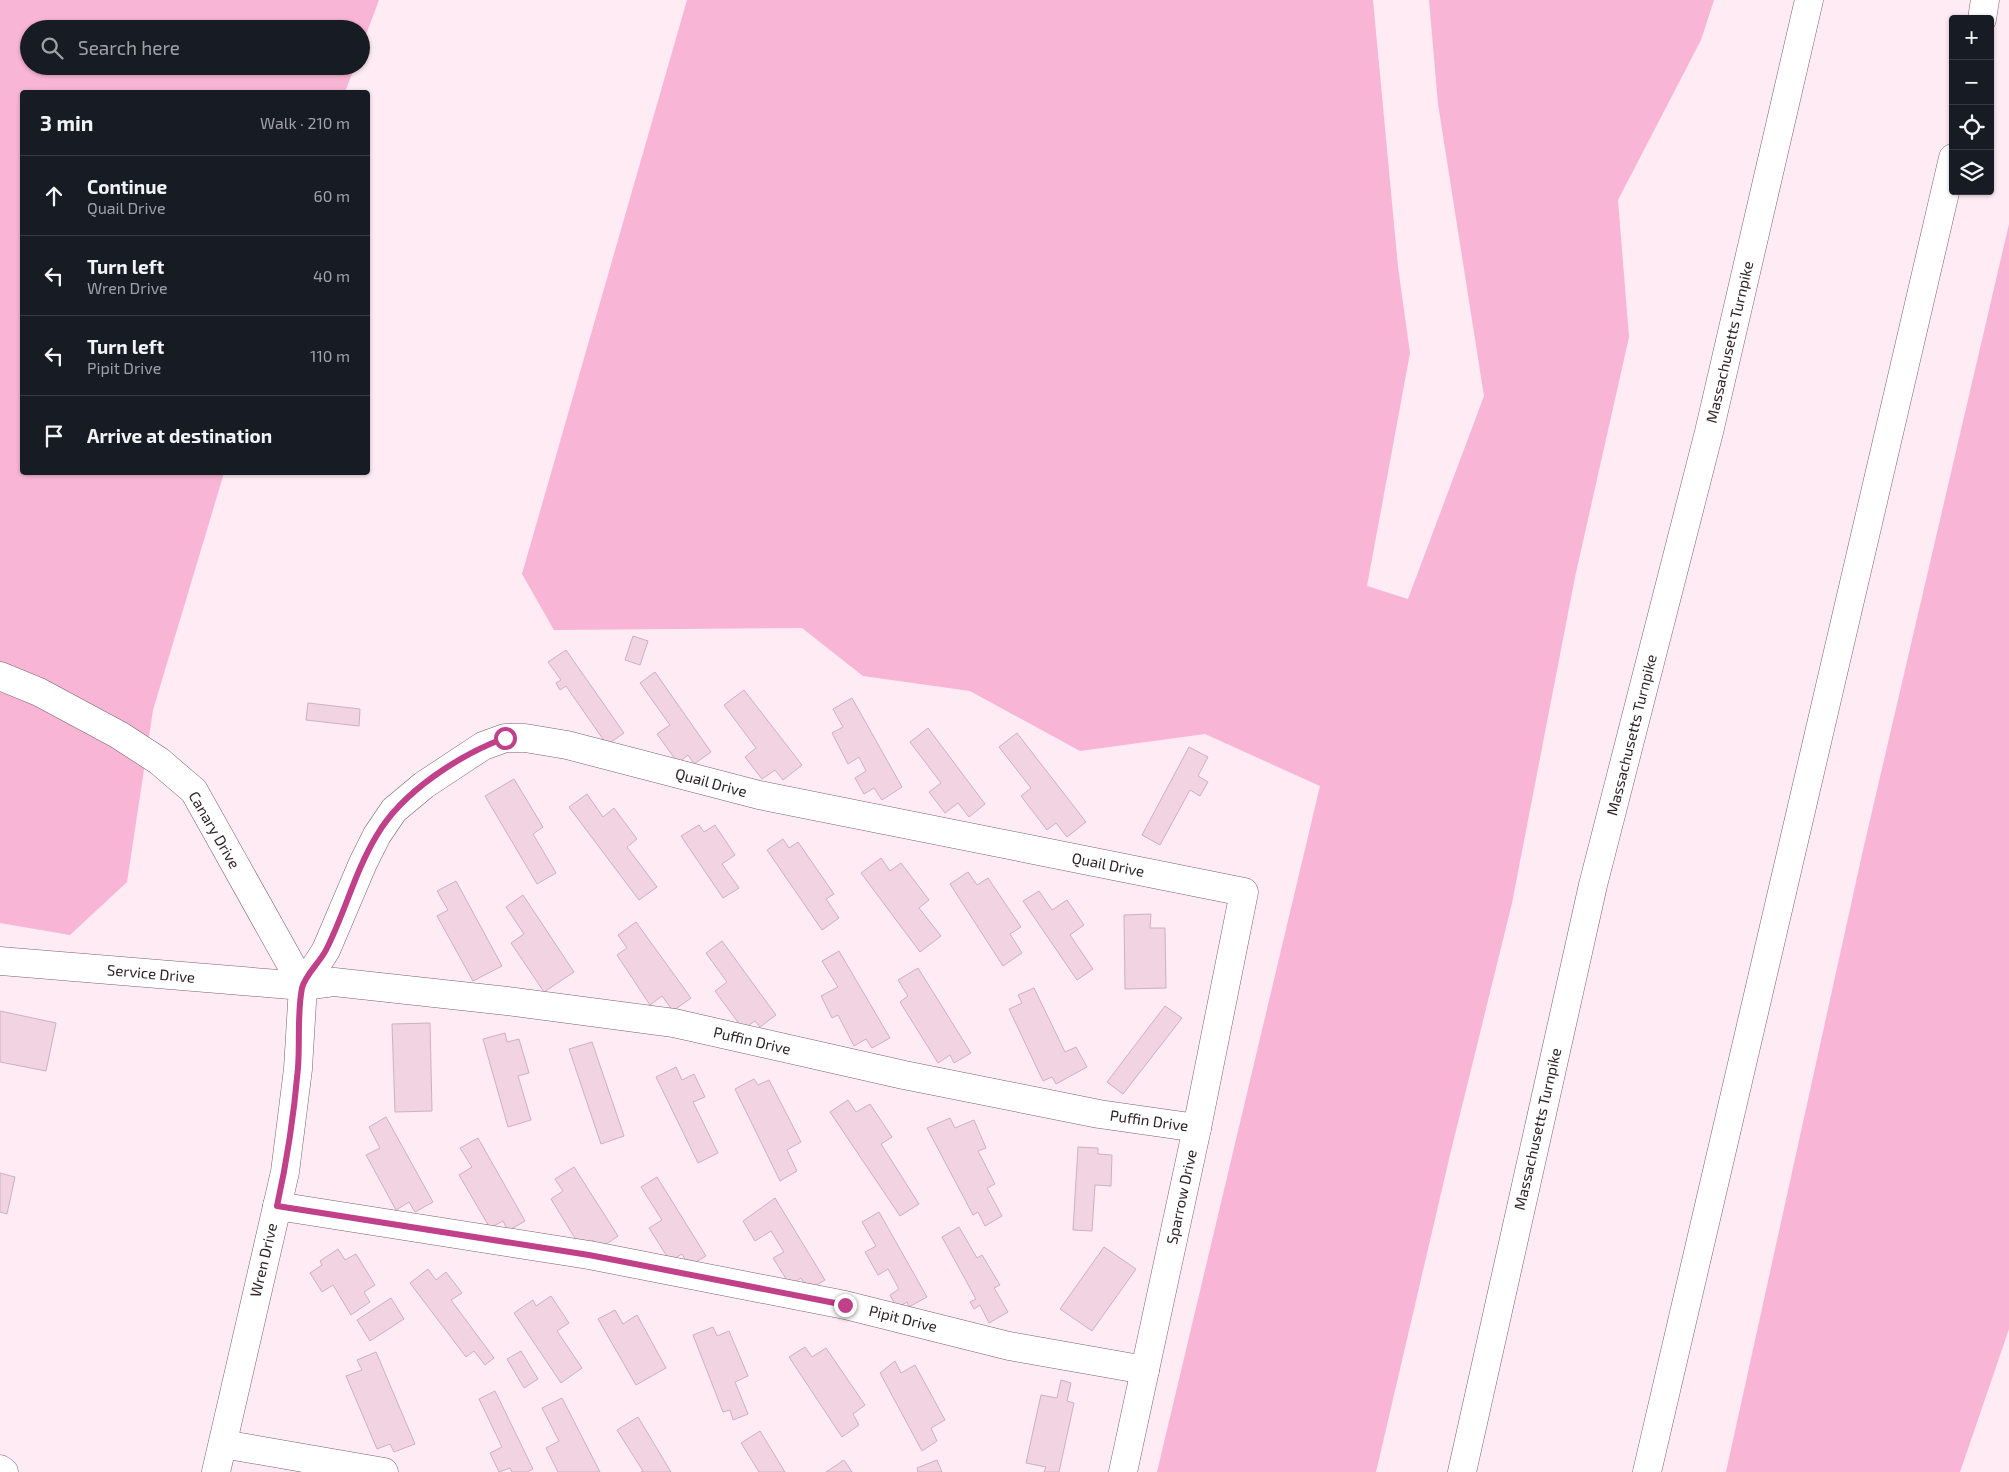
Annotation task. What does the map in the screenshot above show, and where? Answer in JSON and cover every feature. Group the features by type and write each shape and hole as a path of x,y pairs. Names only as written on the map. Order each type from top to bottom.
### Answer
{"main road":[{"name":"Massachusetts Turnpike","path":"1462,1472 1593,885 1709,432 1809,0"},
{"path":"1982,15 1984,0"},
{"path":"1647,1472 1949,175"},
{"name":"Canary Drive","path":"0,676 39,692 119,735 159,761 194,791 302,986"},
{"name":"Quail Drive","path":"302,986 326,950 363,863 377,835 394,810 424,785 483,746 505,738 525,738 567,745 758,796 1244,892"},
{"name":"Sparrow Drive","path":"1123,1472 1197,1128 1244,892"},
{"name":"Service Drive","path":"0,961 302,986"},
{"name":"Puffin Drive","path":"302,986 334,982 507,1001 674,1023 904,1075 1099,1114 1197,1128"},
{"name":"Wren Drive","path":"216,1472 285,1172 298,1069 302,986"},
{"name":"Pipit Drive","path":"277,1206 589,1255 845,1305 1009,1346 1145,1370"},
{"path":"222,1444 384,1472"},
{"path":"0,1469 4,1472"}],"shaded area":[{"path":"0,0 379,0 370,24 370,20 20,20 20,75 352,75 346,90 20,90 20,475 223,475 153,710 127,882 70,935 0,923"},
{"path":"687,0 1373,0 1398,267 1410,353 1367,586 1408,599 1484,396 1438,104 1429,0 1714,0 1701,40 1618,200 1629,337 1575,577 1512,903 1449,1159 1376,1472 1157,1472 1320,786 1205,734 1080,751 970,691 863,676 802,628 554,630 522,574"},
{"path":"2009,224 2009,1329 1960,1472 1726,1472 1863,850"}],"building":[{"path":"633,636 648,641 640,665 625,660"},
{"path":"566,650 624,733 607,745 566,686 560,690 556,683 561,680 548,662"},
{"path":"655,672 711,752 694,764 688,755 678,763 657,734 670,725 640,683"},
{"path":"744,690 802,765 783,780 775,770 762,779 745,757 756,748 724,705"},
{"path":"852,698 902,787 882,800 874,788 864,794 855,778 866,771 859,757 848,764 832,733 843,727 833,709"},
{"path":"308,703 360,709 359,726 306,720"},
{"path":"928,728 985,804 969,817 958,803 945,813 929,792 941,783 910,742"},
{"path":"1017,733 1086,822 1067,837 1056,823 1047,830 1021,796 1031,788 999,747"},
{"path":"1189,747 1208,757 1198,776 1208,782 1200,796 1190,790 1160,845 1142,835"},
{"path":"514,779 543,827 533,834 556,873 537,884 485,796"},
{"path":"587,794 603,817 614,808 637,839 627,847 657,887 639,900 569,807"},
{"path":"699,825 704,832 715,825 735,855 722,864 739,888 723,898 681,836"},
{"path":"783,839 789,848 798,842 834,894 826,899 839,918 822,930 767,850"},
{"path":"881,858 890,871 901,863 929,900 919,908 941,936 920,952 861,873"},
{"path":"968,872 977,885 988,878 1021,927 1010,934 1022,953 1003,966 950,884"},
{"path":"456,881 502,966 473,981 437,916 448,910 437,891"},
{"path":"1039,891 1052,910 1067,900 1084,925 1070,935 1093,969 1077,980 1023,901"},
{"path":"523,895 574,972 544,992 511,943 524,934 506,907"},
{"path":"1151,914 1150,928 1165,928 1166,988 1125,989 1124,915"},
{"path":"636,922 691,998 673,1011 662,996 650,1005 617,955 627,948 618,935"},
{"path":"722,941 776,1015 760,1027 755,1021 743,1029 715,991 727,982 706,953"},
{"path":"839,951 890,1038 872,1048 866,1039 854,1046 838,1015 832,1018 821,996 838,987 822,961"},
{"path":"918,968 971,1053 954,1063 950,1055 938,1063 900,1002 908,996 898,980"},
{"path":"1034,988 1065,1052 1076,1047 1087,1067 1056,1084 1052,1077 1043,1081 1009,1009 1022,1003 1018,995"},
{"path":"1165,1006 1182,1018 1123,1094 1107,1082"},
{"path":"0,1011 56,1023 46,1071 0,1062"},
{"path":"430,1023 432,1111 395,1112 392,1024"},
{"path":"505,1033 507,1042 519,1039 529,1073 518,1076 531,1120 508,1127 483,1039"},
{"path":"592,1042 624,1136 601,1144 569,1049"},
{"path":"676,1067 682,1080 694,1074 705,1097 693,1102 718,1153 698,1163 656,1077"},
{"path":"754,1079 758,1085 769,1080 801,1142 787,1150 797,1171 780,1181 735,1089"},
{"path":"848,1100 856,1112 870,1104 892,1137 881,1144 919,1204 900,1216 830,1112"},
{"path":"386,1117 433,1202 415,1212 409,1202 396,1210 366,1155 380,1148 369,1127"},
{"path":"950,1118 955,1128 974,1120 986,1148 978,1151 995,1184 987,1188 1002,1216 985,1226 978,1212 973,1215 927,1128"},
{"path":"478,1138 525,1221 508,1231 503,1221 490,1228 459,1175 472,1167 460,1148"},
{"path":"1078,1147 1098,1148 1098,1154 1112,1155 1111,1186 1095,1185 1092,1231 1073,1230"},
{"path":"574,1167 618,1236 599,1249 593,1240 581,1248 551,1199 563,1191 555,1179"},
{"path":"0,1173 15,1177 7,1214 0,1212"},
{"path":"657,1177 706,1256 689,1266 682,1254 670,1261 649,1228 662,1220 641,1187"},
{"path":"775,1198 825,1280 808,1290 801,1278 790,1285 773,1258 784,1252 771,1231 755,1241 743,1221"},
{"path":"879,1212 927,1297 909,1307 907,1302 897,1308 890,1295 899,1289 888,1269 878,1275 865,1252 876,1246 862,1222"},
{"path":"959,1227 977,1258 982,1255 1000,1285 994,1288 1008,1312 989,1323 980,1305 974,1309 970,1302 976,1299 942,1237"},
{"path":"1104,1247 1136,1269 1092,1331 1060,1309"},
{"path":"338,1249 345,1260 356,1254 375,1285 364,1292 370,1302 351,1315 333,1285 322,1292 310,1273 322,1265 320,1261"},
{"path":"428,1269 436,1280 446,1272 462,1293 451,1300 494,1358 485,1365 474,1351 466,1357 410,1283"},
{"path":"551,1296 569,1323 557,1331 582,1368 561,1383 514,1313 533,1300 536,1306"},
{"path":"391,1298 404,1319 370,1341 357,1320"},
{"path":"615,1310 623,1324 637,1315 666,1368 636,1385 598,1319"},
{"path":"713,1327 717,1336 729,1331 748,1376 735,1382 748,1414 733,1420 730,1410 723,1412 693,1335"},
{"path":"805,1347 812,1357 826,1348 865,1405 853,1414 859,1425 842,1437 789,1357"},
{"path":"521,1351 538,1379 524,1388 507,1359"},
{"path":"376,1352 415,1444 394,1452 390,1444 377,1449 346,1376 362,1370 357,1360"},
{"path":"895,1361 901,1373 915,1365 945,1420 931,1428 937,1441 922,1451 880,1373"},
{"path":"1061,1380 1071,1383 1067,1401 1074,1403 1059,1472 1044,1472 1046,1467 1026,1463 1041,1395 1057,1398"},
{"path":"495,1391 533,1469 527,1472 512,1472 510,1468 499,1472 490,1453 502,1447 479,1399"},
{"path":"562,1398 600,1472 558,1472 546,1448 559,1441 542,1408"},
{"path":"638,1417 671,1472 641,1472 643,1471 617,1430"},
{"path":"760,1431 785,1472 759,1472 741,1443"},
{"path":"844,1460 852,1472 826,1472"},
{"path":"937,1460 942,1472 918,1472 917,1468"}],"route":[{"path":"505,738 483,746 424,785 394,810 377,835 363,863 326,950 302,986 298,1069 285,1172 277,1206 589,1255 845,1305"}]}
